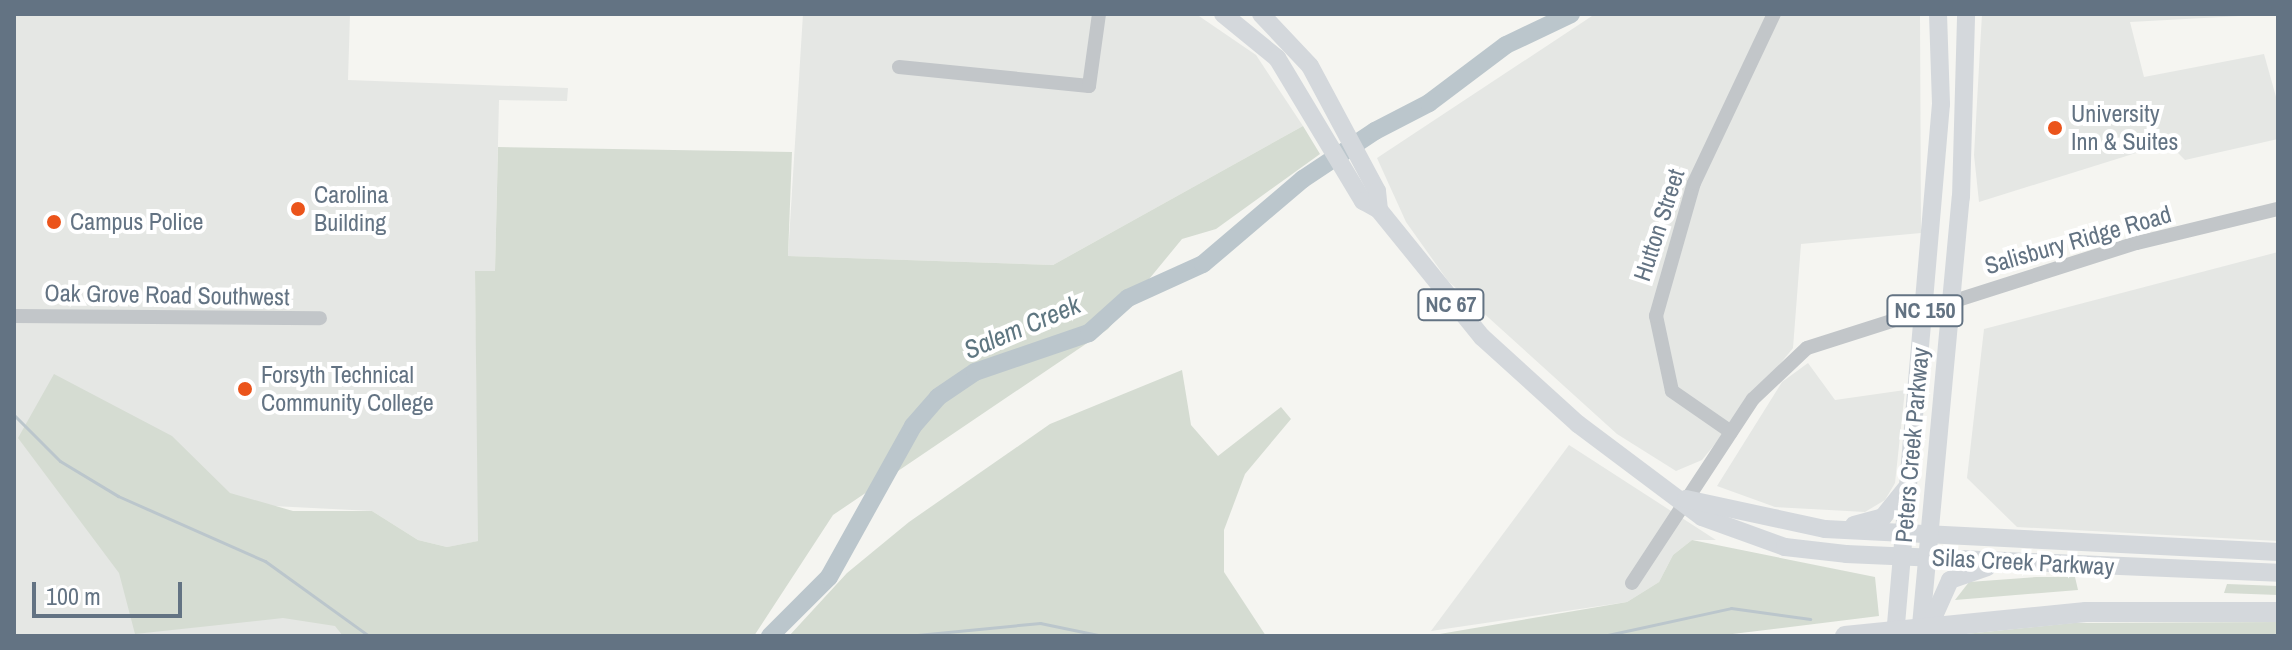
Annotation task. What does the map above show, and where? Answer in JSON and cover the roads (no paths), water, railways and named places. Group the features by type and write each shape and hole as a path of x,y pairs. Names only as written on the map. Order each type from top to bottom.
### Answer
{"highway":[{"path":"1845,636 2086,612 2278,612"}],"main road":[{"name":"Silas Creek Parkway","path":"1223,14 1277,58 1346,175 1499,354 1616,454 1686,499 1702,517 1785,547 1902,556 2278,573"},
{"name":"Silas Creek Parkway","path":"1261,14 1310,66 1362,166 1379,210"},
{"name":"Peters Creek Parkway","path":"1895,636 1941,104 1938,14"},
{"name":"Peters Creek Parkway","path":"1923,636 1931,603 1926,557 1961,197 1966,14"},
{"path":"1836,529 1883,517 1908,486"},
{"name":"Silas Creek Parkway","path":"1686,499 1836,529 1904,535 2278,552"},
{"path":"1931,603 1950,580 1967,570 2037,562"}],"street":[{"path":"899,67 1089,86 1099,14"},
{"name":"Hutton Street","path":"1731,432 1672,391 1656,316 1694,183 1774,14"},
{"name":"Salisbury Ridge Road","path":"1632,583 1753,399 1807,348 1999,285 2278,209"},
{"name":"Oak Grove Road Southwest","path":"14,316 320,318"}],"waterway":[{"name":"Salem Creek","path":"770,636 829,577 913,426 938,397 975,372 1089,333 1128,298 1203,264 1303,179 1375,131 1429,103 1506,45 1571,14"},
{"path":"14,415 60,461 118,496 265,561 369,636"},
{"path":"1603,636 1731,608 1810,619"},
{"path":"907,636 1040,623 1103,636"}],"place":[{"name":"University Inn & Suites","path":"2055,128"},
{"name":"Carolina Building","path":"298,209"},
{"name":"Campus Police","path":"54,222"},
{"name":"Forsyth Technical Community College","path":"245,389"}]}
